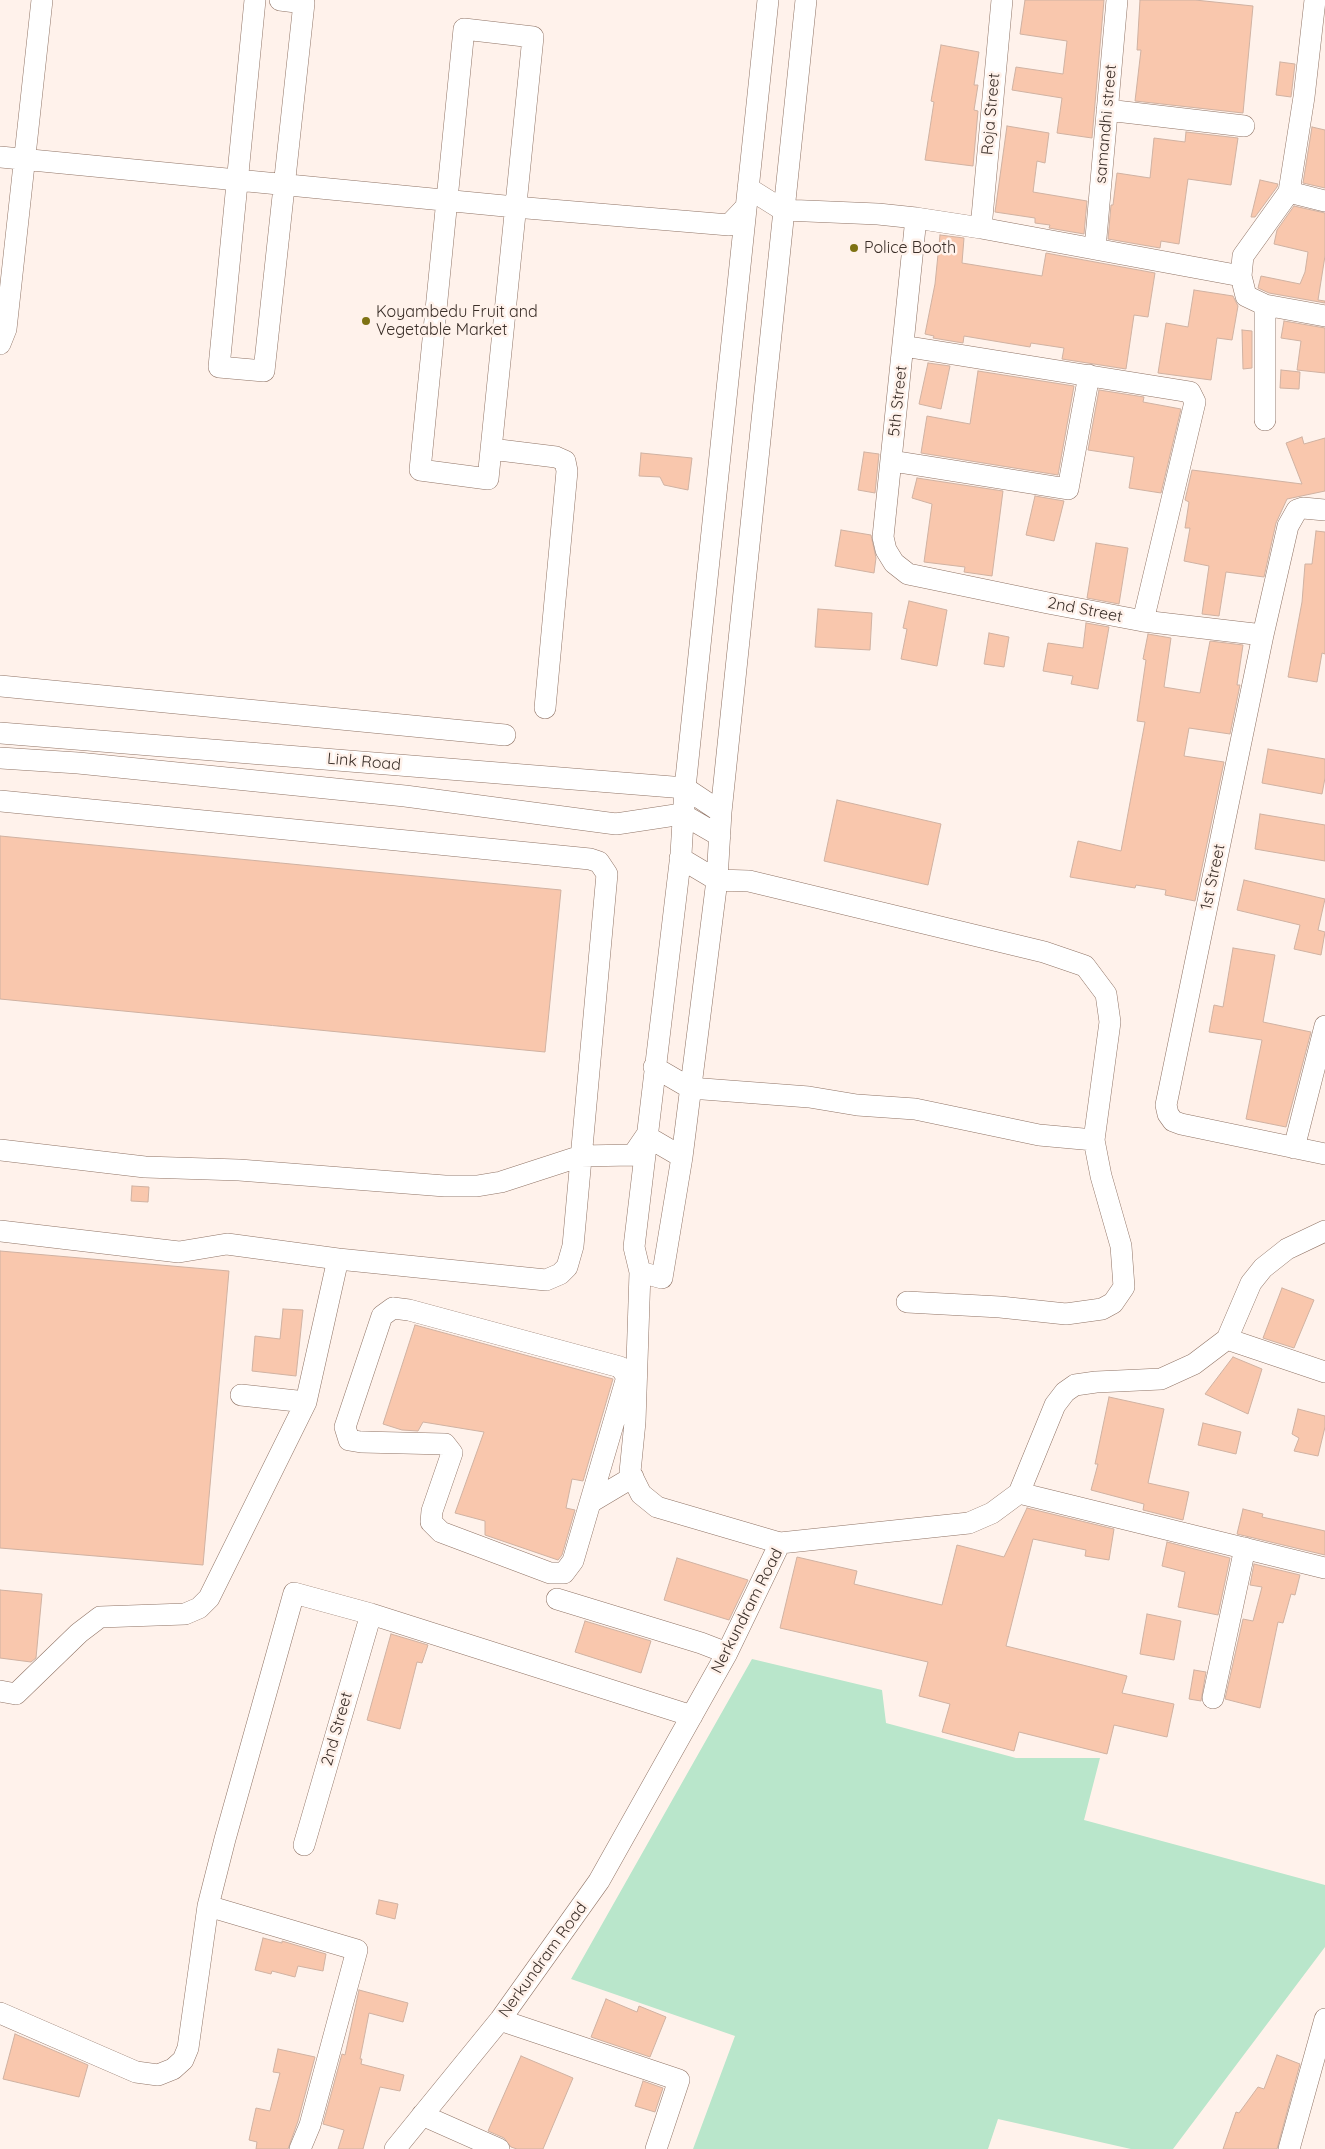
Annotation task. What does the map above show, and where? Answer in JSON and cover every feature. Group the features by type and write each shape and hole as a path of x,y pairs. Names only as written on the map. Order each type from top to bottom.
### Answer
{"street":[{"path":"0,344 6,329 42,0"},
{"path":"255,0 220,367 264,370 304,3 280,0"},
{"path":"768,0 682,814 680,858 634,1247 640,1272 625,1420 591,1502 574,1561 564,1573 550,1573 441,1532 431,1522 432,1511 452,1453 445,1444 361,1442 350,1440 345,1427 382,1316 392,1308 409,1310 620,1367 627,1377 625,1420 630,1472 641,1494 657,1507 780,1543"},
{"path":"640,1272 662,1278 682,1157 717,880 721,812 752,531 783,210 806,0"},
{"name":"Roja Street","path":"981,228 1002,0"},
{"name":"samandhi street","path":"1095,249 1117,0"},
{"path":"1316,0 1304,97 1289,192 1242,256 1241,276 1246,296 1266,304 1325,316"},
{"path":"464,29 533,36 515,207 488,479 420,470 464,29"},
{"path":"1107,110 1244,126"},
{"path":"0,157 515,207 729,225 747,198"},
{"path":"1289,192 1325,201"},
{"path":"747,198 783,210 878,214 981,228 1241,276"},
{"name":"5th Street","path":"908,574 894,563 886,550 883,537 916,218"},
{"path":"1265,420 1266,304"},
{"path":"904,346 1190,392 1195,402 1143,621"},
{"path":"892,461 1068,489 1089,375"},
{"path":"491,449 556,457 565,461 567,471 545,708"},
{"name":"1st Street","path":"1325,510 1303,508 1298,510 1288,526 1263,635 1166,1105 1172,1121 1181,1124 1325,1154"},
{"name":"2nd Street","path":"908,574 1143,621 1263,635"},
{"path":"0,686 505,735"},
{"name":"Link Road","path":"0,733 685,788 721,812"},
{"path":"0,758 78,763 405,796 616,824 682,814 720,836"},
{"path":"0,801 590,859 599,862 607,874 573,1246 567,1267 560,1274 546,1280 338,1259 227,1244 179,1252 0,1231"},
{"path":"680,858 717,880 749,881 1044,952 1086,966 1106,994 1110,1022 1094,1140 1101,1176 1121,1246 1124,1287 1113,1302 1102,1310 1066,1314 1000,1307 907,1302"},
{"path":"1294,1148 1325,1028"},
{"path":"654,1067 690,1088 800,1096 857,1105 915,1109 1039,1136 1094,1140"},
{"path":"0,1150 146,1167 239,1170 445,1186 477,1186 502,1182 581,1156 633,1155 646,1136"},
{"path":"646,1136 682,1157"},
{"path":"1325,1231 1287,1249 1263,1268 1251,1282 1227,1339 1194,1364 1161,1378 1075,1385 1065,1392 1055,1405 1019,1493 1325,1568"},
{"path":"0,1691 16,1694 79,1632 100,1617 185,1614 200,1608 209,1598 306,1402 338,1259"},
{"path":"1227,1339 1325,1372"},
{"path":"241,1395 306,1402"},
{"path":"591,1502 633,1478"},
{"name":"Nerkundram Road","path":"395,2149 500,2020 599,1881 727,1653 780,1543 969,1523 992,1513 1019,1493"},
{"path":"1213,1698 1245,1548"},
{"path":"0,2014 136,2072 158,2075 173,2069 183,2060 188,2048 208,1906 294,1593 371,1614 692,1716"},
{"path":"557,1599 701,1642 727,1653"},
{"name":"2nd Street","path":"304,1844 371,1614"},
{"path":"208,1906 357,1950 310,2125 300,2149"},
{"path":"1289,2149 1325,2019"},
{"path":"500,2020 679,2080 656,2149"},
{"path":"422,2115 499,2149"}],"green space":[{"path":"752,1659 882,1690 886,1723 1016,1758 1100,1758 1084,1820 1325,1885 1325,1947 1173,2149 1131,2149 998,2119 988,2149 693,2149 735,2036 571,1979"}],"building":[{"path":"1025,0 1104,0 1092,138 1057,133 1062,98 1012,90 1016,67 1063,74 1067,41 1020,34"},
{"path":"1140,0 1195,0 1253,6 1243,113 1135,101 1141,50 1137,50"},
{"path":"941,45 979,52 974,85 978,85 974,110 978,111 973,166 925,160 934,102 931,101"},
{"path":"1280,62 1295,64 1291,97 1276,95"},
{"path":"1007,126 1049,133 1045,163 1037,161 1033,192 1087,201 1084,234 1049,228 1050,225 1035,223 1035,218 995,212"},
{"path":"1312,127 1325,130 1325,188 1303,183"},
{"path":"1186,132 1238,138 1231,185 1188,179 1179,244 1161,241 1160,248 1108,239 1111,205 1113,205 1117,173 1150,178 1154,138 1185,142"},
{"path":"1260,180 1278,184 1255,217 1251,217"},
{"path":"1294,206 1325,213 1325,256 1318,300 1325,301 1325,303 1269,293 1258,288 1261,276 1300,284 1305,272 1308,252 1274,244 1277,230"},
{"path":"940,235 964,238 962,263 1042,276 1046,253 1155,273 1148,317 1134,315 1126,369 1062,359 1064,348 1031,343 1030,347 964,336 963,343 933,338 934,336 925,334 935,284"},
{"path":"1194,290 1233,296 1238,306 1232,340 1217,338 1211,380 1158,373 1166,323 1188,327"},
{"path":"1284,321 1325,328 1325,373 1297,370 1301,341 1281,338"},
{"path":"1242,330 1252,331 1252,368 1243,369"},
{"path":"928,363 950,366 941,409 919,404"},
{"path":"1281,370 1300,372 1299,389 1280,388"},
{"path":"978,371 1074,386 1058,475 921,453 927,416 970,424"},
{"path":"1099,390 1144,397 1143,402 1181,409 1161,493 1129,488 1134,457 1088,450"},
{"path":"1302,437 1304,444 1325,438 1325,491 1287,499 1276,523 1264,577 1226,572 1219,616 1202,614 1209,566 1184,561 1190,528 1185,528 1189,502 1185,500 1192,470 1302,484 1286,443"},
{"path":"864,452 879,454 875,493 858,490"},
{"path":"641,453 692,458 688,490 664,485 660,477 639,476"},
{"path":"917,478 1003,491 992,576 964,572 965,567 924,562 932,504 912,498"},
{"path":"1035,496 1064,501 1054,541 1026,535"},
{"path":"841,530 871,535 876,558 874,573 835,566"},
{"path":"1316,531 1325,532 1325,654 1322,653 1317,682 1288,677 1302,602 1305,564 1312,564"},
{"path":"1096,543 1128,548 1119,604 1087,598"},
{"path":"909,601 947,610 937,666 901,659 907,629 903,628"},
{"path":"818,609 872,613 870,650 815,647"},
{"path":"1086,623 1109,627 1098,689 1071,684 1073,676 1043,671 1048,643 1083,648"},
{"path":"989,633 1009,637 1004,667 984,664"},
{"path":"1148,634 1171,638 1164,687 1200,693 1210,641 1243,645 1237,685 1240,685 1230,734 1189,728 1184,756 1224,762 1195,901 1165,895 1166,890 1136,885 1135,888 1070,877 1078,841 1121,851 1145,722 1137,721 1146,660 1143,659"},
{"path":"1268,749 1325,759 1325,778 1322,794 1262,783"},
{"path":"837,800 941,824 928,885 824,861"},
{"path":"1260,814 1325,825 1325,861 1255,849"},
{"path":"0,836 561,890 545,1052 0,999"},
{"path":"1244,880 1325,899 1318,930 1325,932 1321,955 1294,949 1300,925 1237,910"},
{"path":"1233,948 1275,955 1263,1022 1311,1032 1286,1127 1246,1119 1262,1040 1209,1032 1214,1005 1223,1007"},
{"path":"132,1186 149,1187 148,1202 131,1201"},
{"path":"0,1251 229,1271 203,1565 0,1548"},
{"path":"1282,1288 1314,1300 1294,1348 1263,1338"},
{"path":"283,1309 303,1310 296,1376 252,1371 255,1336 280,1339"},
{"path":"415,1325 613,1379 583,1481 572,1479 566,1508 575,1510 562,1555 558,1560 485,1535 485,1521 455,1513 484,1432 423,1422 418,1431 402,1430 383,1424"},
{"path":"1233,1357 1262,1369 1248,1414 1205,1394"},
{"path":"1109,1397 1164,1409 1148,1483 1189,1492 1183,1520 1143,1510 1144,1504 1091,1490 1098,1464 1095,1464"},
{"path":"1298,1409 1325,1416 1325,1427 1318,1456 1294,1451 1299,1438 1292,1434"},
{"path":"1203,1423 1241,1432 1236,1454 1198,1445"},
{"path":"1027,1508 1114,1529 1109,1560 1085,1556 1086,1550 1033,1539 1006,1646 1127,1676 1122,1693 1174,1704 1167,1737 1114,1725 1107,1754 1019,1732 1014,1751 942,1732 950,1704 919,1696 928,1662 780,1628 797,1557 857,1571 854,1584 942,1605 957,1545 1004,1557"},
{"path":"1243,1509 1263,1514 1262,1517 1325,1531 1325,1555 1237,1534"},
{"path":"1167,1542 1230,1558 1218,1615 1178,1607 1185,1572 1162,1566"},
{"path":"677,1558 748,1580 729,1620 664,1600"},
{"path":"1254,1564 1300,1575 1295,1595 1291,1594 1283,1623 1278,1622 1260,1708 1225,1699 1243,1619 1253,1621 1262,1587 1250,1585"},
{"path":"0,1590 42,1594 36,1658 31,1662 0,1658"},
{"path":"1147,1614 1181,1621 1174,1660 1140,1654"},
{"path":"585,1621 651,1641 641,1673 575,1652"},
{"path":"391,1634 428,1645 422,1663 417,1662 400,1729 367,1720"},
{"path":"1194,1670 1206,1672 1201,1701 1189,1699"},
{"path":"379,1900 398,1904 395,1919 376,1914"},
{"path":"263,1938 282,1943 282,1941 326,1954 323,1971 298,1966 295,1977 272,1971 271,1974 255,1970"},
{"path":"359,1990 408,2003 403,2022 369,2013 360,2059 362,2059 361,2064 404,2075 400,2091 380,2087 363,2149 338,2149 344,2130 323,2124 342,2054 345,2055"},
{"path":"606,1999 637,2012 639,2006 666,2017 650,2057 591,2037"},
{"path":"15,2034 88,2065 79,2097 3,2079"},
{"path":"278,2049 315,2057 298,2121 288,2149 256,2149 257,2142 249,2140 256,2108 270,2111 280,2073 273,2072"},
{"path":"1277,2055 1300,2064 1277,2149 1223,2149 1236,2112 1239,2113 1258,2087 1264,2089"},
{"path":"521,2056 573,2078 543,2149 517,2149 511,2147 504,2138 488,2131"},
{"path":"643,2081 663,2088 655,2112 635,2106"}],"place":[{"name":"Police Booth","path":"854,248"},
{"name":"Koyambedu Fruit and Vegetable Market","path":"366,321"}]}
